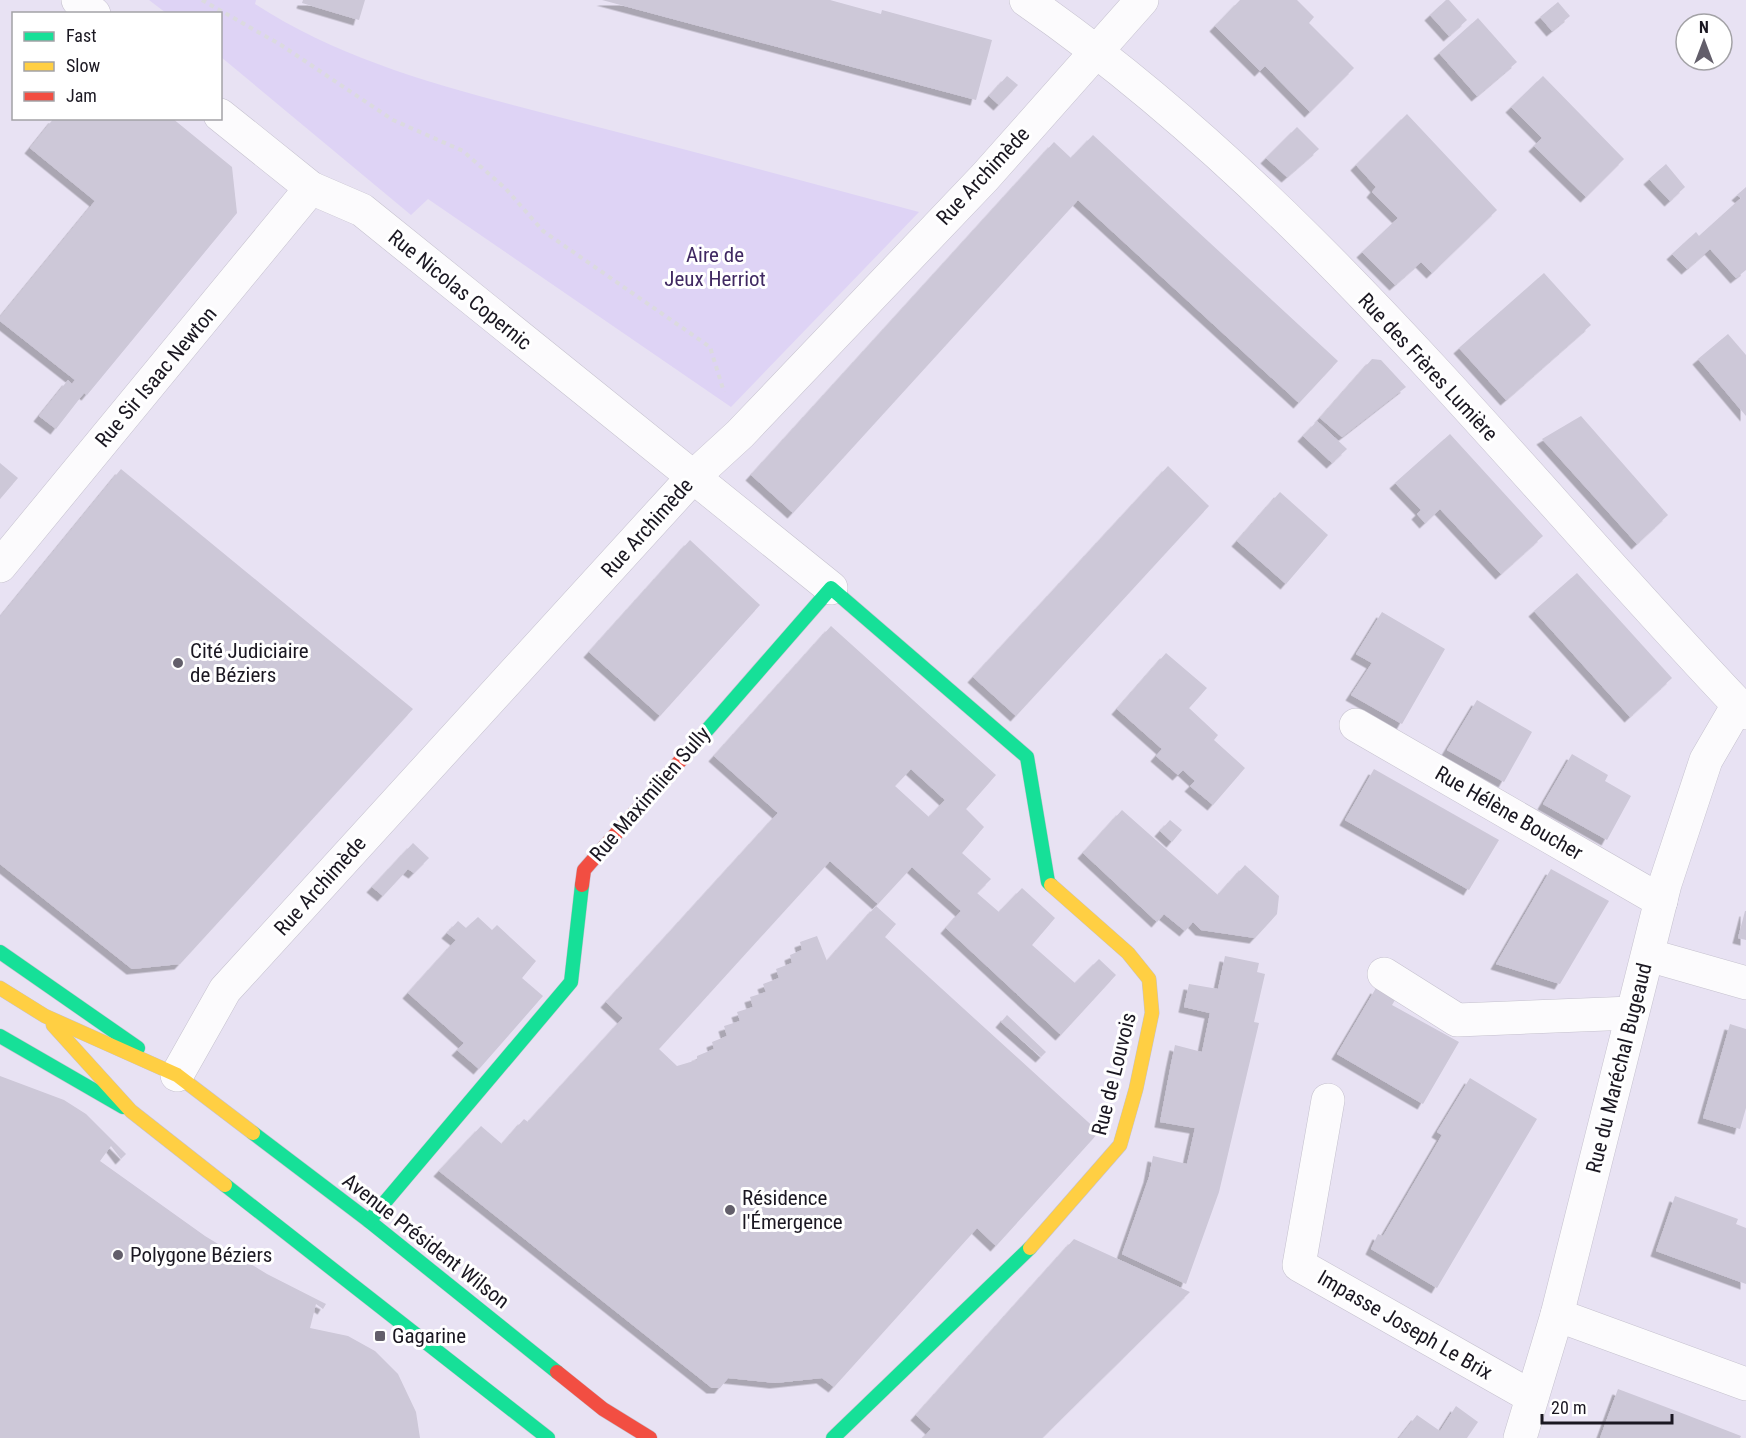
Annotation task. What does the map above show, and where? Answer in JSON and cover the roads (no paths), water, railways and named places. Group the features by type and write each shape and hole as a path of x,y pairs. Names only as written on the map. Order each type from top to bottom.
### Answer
{"street":[{"path":"78,0 92,12"},
{"name":"Rue des Frères Lumière","path":"1026,0 1097,50 1280,210 1423,359 1742,709"},
{"name":"Rue Archimède","path":"177,1075 225,990 692,478 740,434 985,177 1142,0"},
{"name":"Rue Nicolas Copernic","path":"222,117 311,188 362,210 692,478"},
{"name":"Rue Sir Isaac Newton","path":"0,566 311,188"},
{"path":"692,478 831,588"},
{"name":"Rue de Louvois","path":"831,588 1027,757 1047,882 1128,953 1149,979 1152,1012 1136,1089 1120,1145 1091,1182 1018,1261 833,1438"},
{"name":"Rue Maximilien Sully","path":"369,1221 571,982 584,870 831,588"},
{"name":"Rue du Maréchal Bugeaud","path":"1520,1438 1557,1315 1661,901 1706,760 1742,709"},
{"name":"Rue Hélène Boucher","path":"1356,725 1661,901"},
{"name":"Avenue Président Wilson","path":"0,952 177,1075 369,1221 603,1409 650,1438"},
{"path":"1648,955 1746,983"},
{"path":"1384,974 1457,1020 1632,1012"},
{"name":"Avenue Président Wilson","path":"0,988 45,1016 177,1075"},
{"name":"Avenue Président Wilson","path":"45,1016 131,1112"},
{"name":"Avenue Président Wilson","path":"0,1036 131,1112 548,1438"},
{"name":"Impasse Joseph Le Brix","path":"1328,1100 1299,1265 1532,1397"},
{"path":"1557,1315 1746,1384"}],"place":[{"name":"Cité Judiciaire de Béziers","path":"178,663"},
{"name":"Résidence l'Émergence","path":"730,1210"},
{"name":"Polygone Béziers","path":"118,1255"},
{"name":"Gagarine","path":"380,1336"}],"park label":[{"name":"Aire de Jeux Herriot","path":"715,267"}]}
